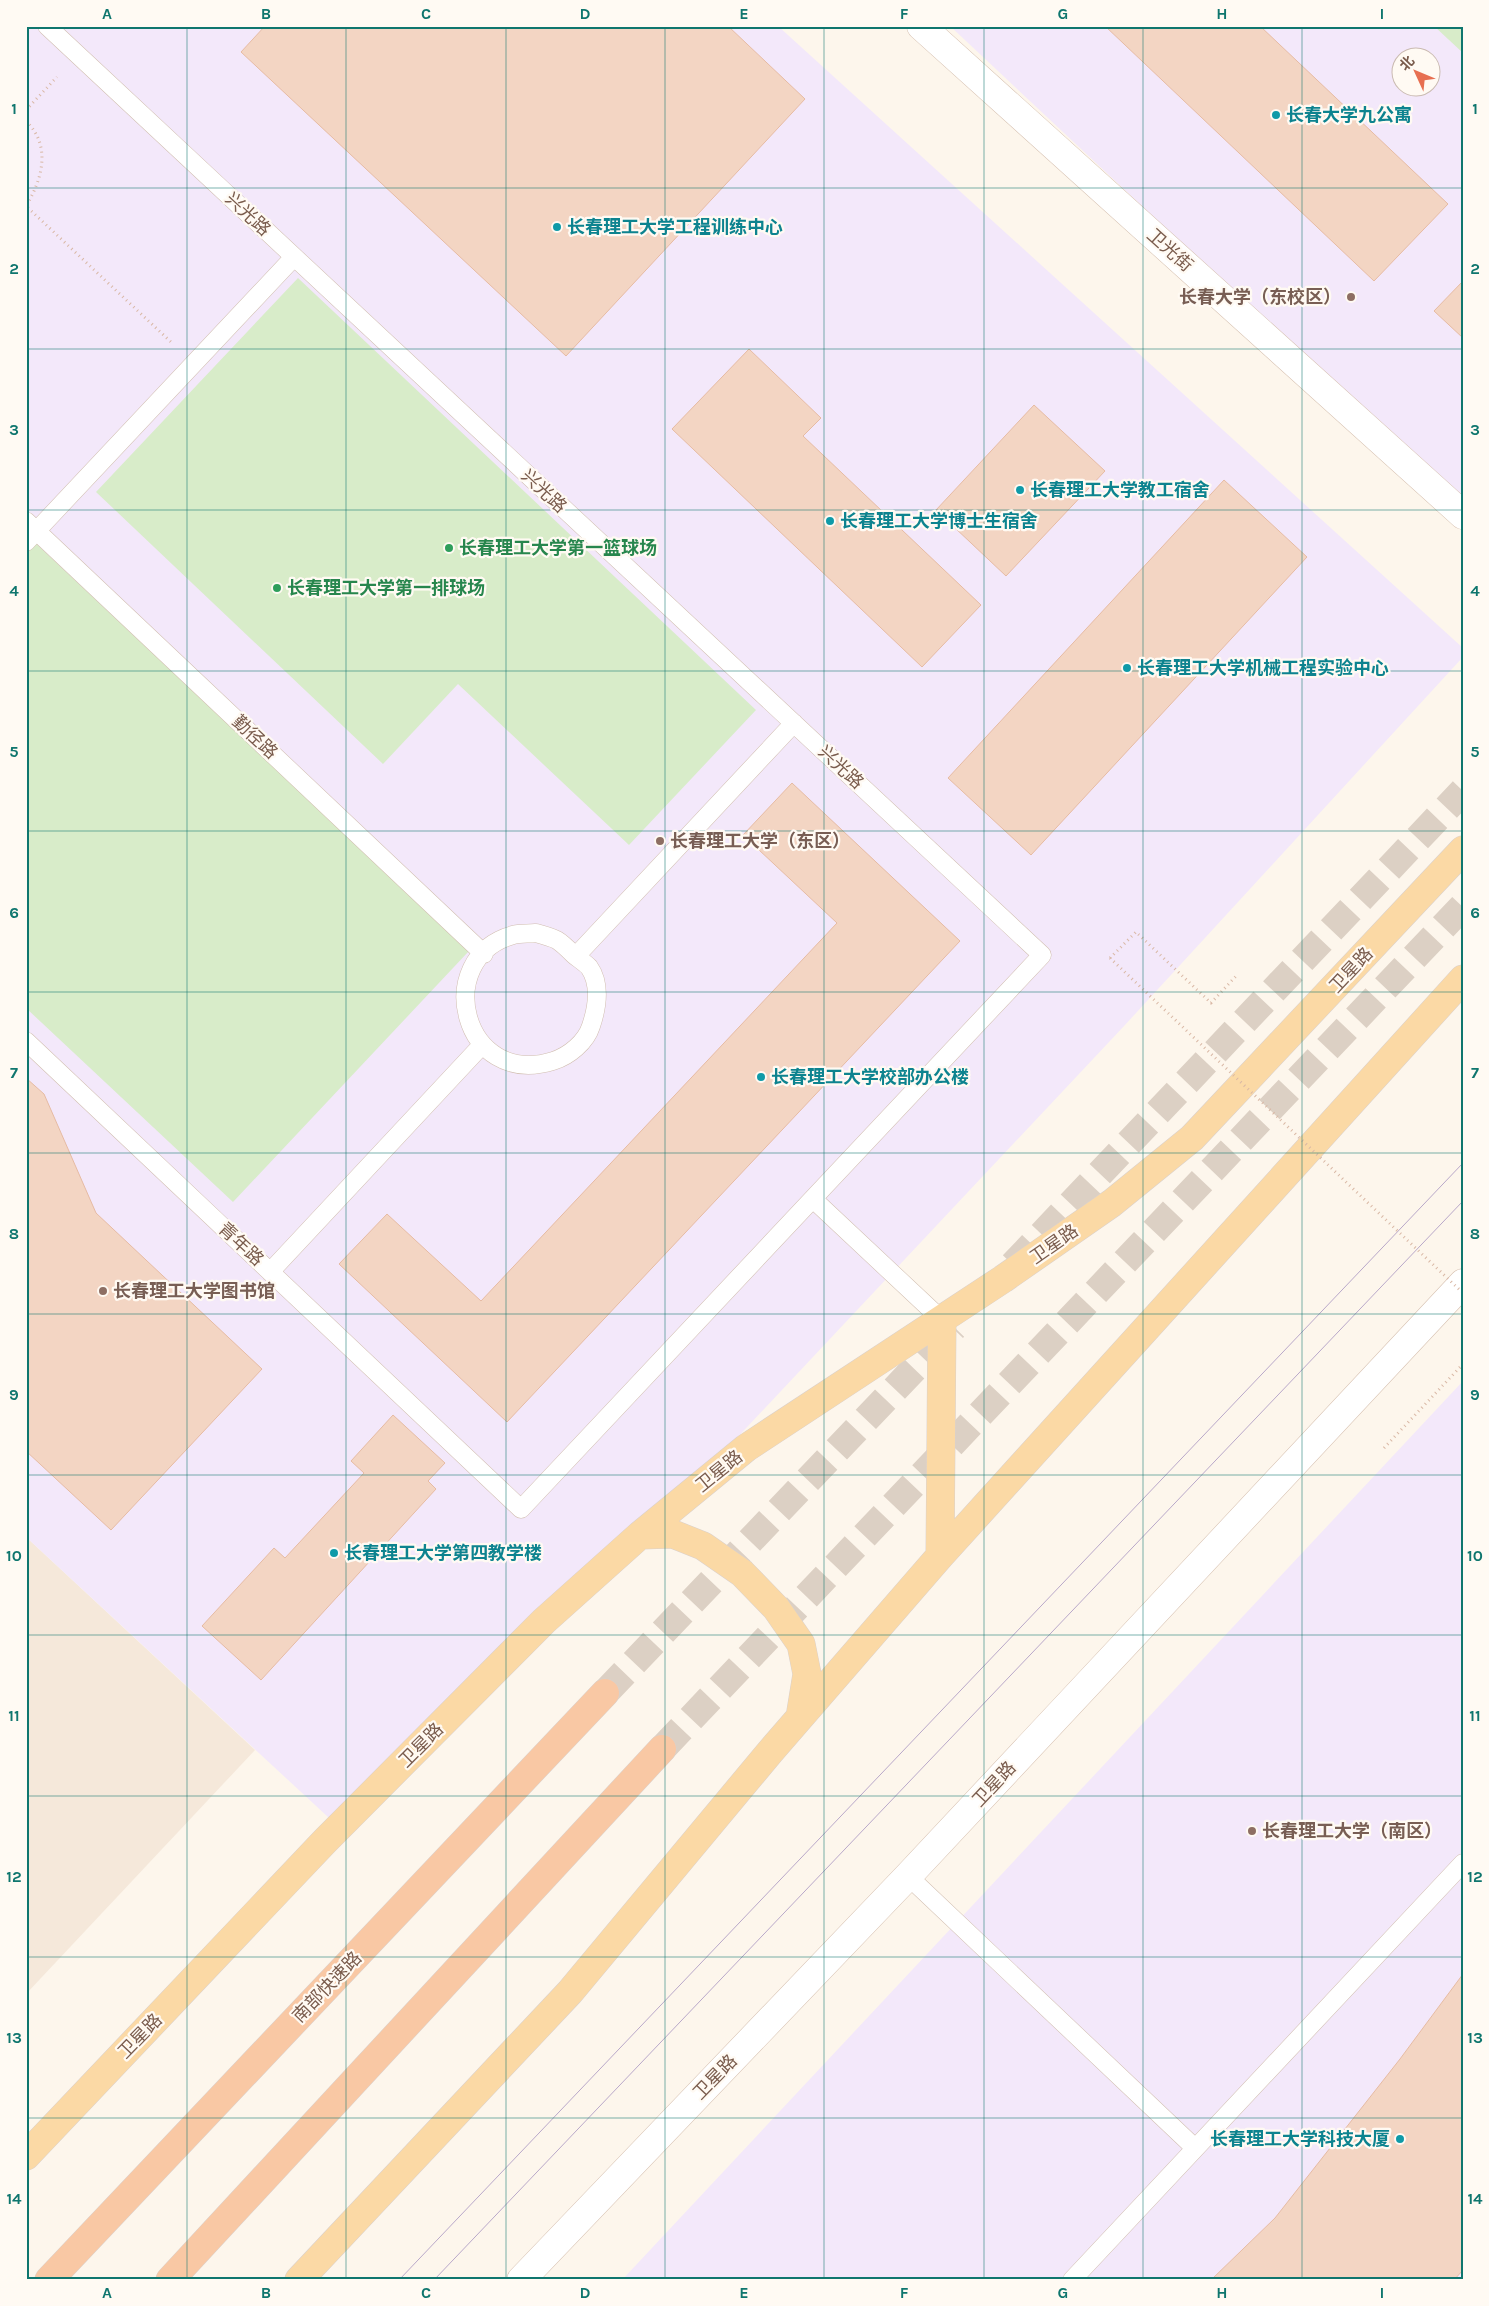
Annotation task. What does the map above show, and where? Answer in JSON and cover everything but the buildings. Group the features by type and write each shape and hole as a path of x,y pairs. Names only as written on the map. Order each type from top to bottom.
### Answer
{"highway":[{"name":"南部快速路","path":"49,2280 605,1694"},
{"path":"170,2280 662,1749"}],"main road":[{"name":"卫光街","path":"921,26 1463,514"},
{"name":"卫星路","path":"26,2156 325,1841 544,1621 640,1534 746,1448 942,1320 1112,1203 1192,1138 1463,850"},
{"path":"299,2280 570,1992 800,1717 940,1556 1463,979"},
{"name":"卫星路","path":"521,2280 908,1876 1463,1284"},
{"path":"940,1556 942,1320"},
{"path":"640,1534 673,1534 703,1546 742,1572 776,1608 801,1644 807,1674 800,1717"}],"lane":[{"name":"兴光路","path":"47,26 1042,955 812,1198"},
{"path":"30,531 194,364 294,257"},
{"name":"勤径路","path":"30,531 484,954"},
{"path":"576,956 794,723"},
{"path":"536,933 558,938 576,956 589,968 596,988 596,1009 590,1030 578,1047 560,1059 540,1065 518,1065 498,1058 482,1045 470,1026 464,1004 467,981 477,961 484,954 493,946 513,935 536,933"},
{"name":"青年路","path":"26,1041 521,1510 812,1198"},
{"path":"270,1272 482,1045"},
{"path":"812,1198 942,1320"},
{"path":"1072,2280 1463,1863"},
{"path":"908,1876 1195,2148"}],"path":[{"path":"26,110 77,55"},
{"path":"26,121 40,144 43,166 38,187 26,206 194,364"},
{"path":"1236,975 1211,1003 1136,932 1110,958 1463,1293"},
{"path":"1384,1448 1463,1364"}],"shaded area":[{"name":"长春理工大学（东区）","path":"26,26 778,26 1463,648 1463,657 1125,1025 593,1591 342,1830 26,1537"},
{"name":"长春大学（东校区）","path":"950,26 1463,26 1463,507"},
{"name":"长春理工大学（南区）","path":"1463,1381 1463,2280 622,2280"},
{"path":"26,1537 255,1750 26,1994"}],"green space":[{"path":"1434,26 1463,26 1463,53"},
{"name":"长春理工大学第一篮球场","path":"298,278 756,710 629,845 458,684 383,764 96,492"},
{"path":"26,534 469,951 233,1202 26,1008"}],"tunnel":[{"path":"1013,1265 1463,791"},
{"path":"662,1749 1463,906"},
{"path":"605,1693 954,1327"}],"tram line":[{"path":"399,2280 1463,1163"},
{"path":"434,2280 1463,1201"}],"place":[{"name":"长春大学九公寓","path":"1276,115"},
{"name":"长春理工大学工程训练中心","path":"557,227"},
{"name":"长春大学（东校区）","path":"1351,297"},
{"name":"长春理工大学教工宿舍","path":"1020,490"},
{"name":"长春理工大学博士生宿舍","path":"830,521"},
{"name":"长春理工大学第一篮球场","path":"449,548"},
{"name":"长春理工大学第一排球场","path":"277,588"},
{"name":"长春理工大学机械工程实验中心","path":"1127,668"},
{"name":"长春理工大学（东区）","path":"660,841"},
{"name":"长春理工大学校部办公楼","path":"761,1077"},
{"name":"长春理工大学图书馆","path":"103,1291"},
{"name":"长春理工大学第四教学楼","path":"334,1553"},
{"name":"长春理工大学（南区）","path":"1252,1831"},
{"name":"长春理工大学科技大厦","path":"1400,2139"}]}
